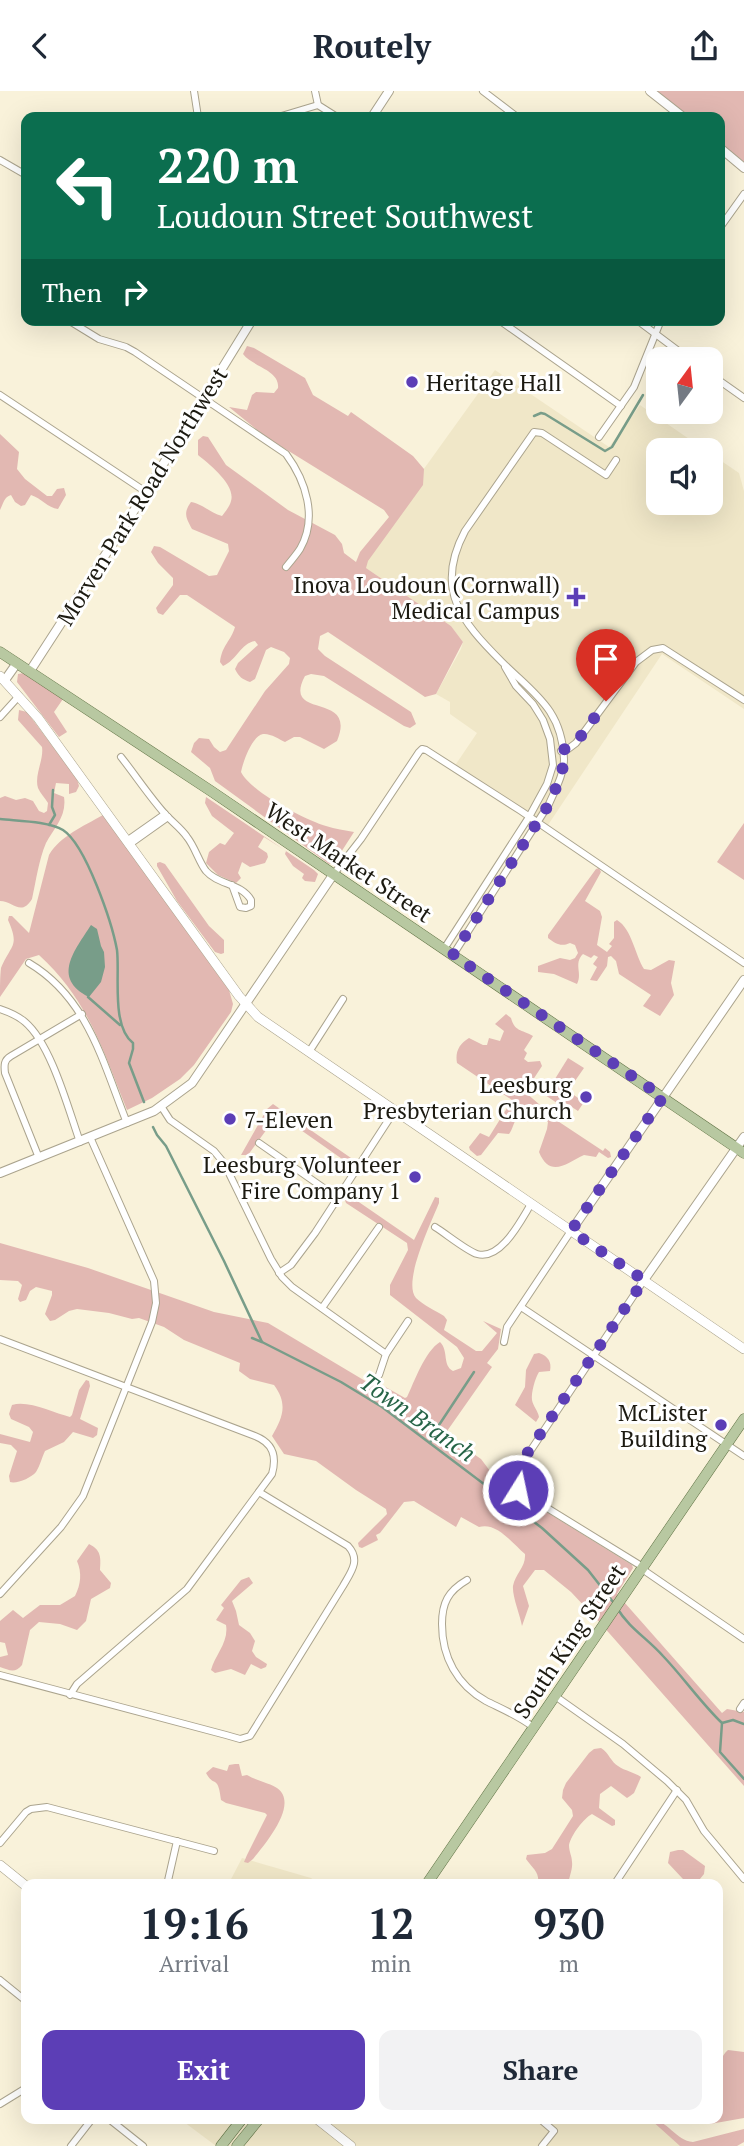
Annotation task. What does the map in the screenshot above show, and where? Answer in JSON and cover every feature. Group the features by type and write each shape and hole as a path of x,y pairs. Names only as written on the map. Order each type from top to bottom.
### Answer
{"main road":[{"name":"West Market Street","path":"0,652 740,1150"},
{"path":"2,678 38,717 245,1004 258,1017 744,1349"},
{"name":"South King Street","path":"430,1879 744,1419"},
{"path":"0,1865 21,1882"},
{"path":"221,2146 238,2124"},
{"path":"237,2146 255,2124"},
{"path":"323,2124 351,2146"}],"street":[{"path":"194,91 197,112"},
{"path":"315,91 318,105 329,112"},
{"path":"375,112 389,91"},
{"path":"483,91 510,112"},
{"path":"650,91 676,112"},
{"path":"295,112 318,105"},
{"path":"725,152 744,168"},
{"path":"0,160 21,172"},
{"path":"725,221 744,194"},
{"path":"78,326 99,339 135,352 281,449 296,469 309,502 309,523 301,548 286,567"},
{"name":"Morven Park Road Northwest","path":"30,671 146,492 248,326"},
{"path":"508,326 621,406"},
{"path":"645,326 672,347"},
{"path":"599,437 634,387 658,326"},
{"path":"723,384 744,398"},
{"path":"0,395 146,492"},
{"path":"453,955 538,823 559,783 564,761 558,727 548,708 537,694 502,663 467,622 454,598 451,567 456,548 534,432 542,433 606,475 616,460"},
{"path":"552,753 568,749 576,743 636,662 652,650 663,648 744,700"},
{"path":"2,678 17,663"},
{"path":"444,949 529,817 547,784 553,765 550,739 543,720 502,663"},
{"path":"0,717 19,696"},
{"path":"0,1173 127,1123 161,1106 180,1093 198,1075 422,749 431,752 529,817 744,963"},
{"path":"121,757 187,836 206,871 232,885"},
{"path":"129,842 167,815"},
{"path":"486,884 496,890"},
{"path":"29,963 54,980 82,1014 127,1123"},
{"path":"504,1342 507,1327 744,980"},
{"path":"309,1052 343,999"},
{"path":"0,1009 26,1022 50,1058 80,1142"},
{"path":"39,1158 4,1065 6,1059 82,1014"},
{"path":"161,1106 170,1120 214,1151 224,1163 279,1273 292,1287 386,1354"},
{"path":"279,1273 295,1261 395,1110"},
{"path":"0,1594 61,1527 78,1504 92,1477 156,1308 156,1290 145,1259 90,1137"},
{"path":"744,1137 740,1150 644,1280 514,1473 514,1485 518,1490 643,1568 744,1639"},
{"path":"259,1143 338,1198"},
{"path":"435,1227 474,1252 484,1254 504,1244 531,1204"},
{"path":"322,1308 379,1227"},
{"path":"521,1307 744,1456"},
{"path":"379,1375 386,1354 408,1321"},
{"path":"0,1339 263,1439 273,1451 275,1460 272,1474 187,1589 88,1674 70,1695"},
{"path":"0,1675 240,1739 250,1737 343,1586 355,1561 355,1555 348,1546 259,1492"},
{"path":"467,1580 449,1594 444,1604 442,1643 446,1654 457,1676 473,1692 533,1727"},
{"path":"555,1696 623,1744 677,1790 704,1831 744,1879"},
{"path":"618,1879 677,1790"},
{"path":"0,1843 20,1817 31,1809 47,1807 214,1851"},
{"path":"168,1879 177,1841"},
{"path":"0,1980 21,1997"},
{"path":"0,2104 21,2092"},
{"path":"71,2146 88,2124"},
{"path":"115,2124 143,2146"},
{"path":"542,2146 554,2131 546,2124"}],"shaded area":[{"path":"657,91 744,91 744,162 725,147 725,112 683,112"},
{"path":"247,346 305,378 313,395 348,416 351,412 413,456 424,469 423,485 368,561 366,568 451,626 463,642 436,694 425,697 328,632 320,636 318,649 411,712 416,724 410,728 404,726 324,676 311,674 305,676 300,690 303,698 337,716 341,725 337,741 324,749 300,737 285,742 263,734 255,739 241,772 247,780 279,804 305,818 354,832 336,860 329,864 215,781 210,768 191,752 199,738 209,739 220,752 226,750 265,691 289,664 290,658 284,652 271,647 266,650 255,679 250,682 241,677 235,669 258,645 255,641 246,645 223,666 220,662 221,656 235,627 187,595 180,595 163,615 158,613 156,608 173,585 173,578 151,552 154,546 209,576 217,575 229,551 228,544 192,529 186,515 191,502 222,516 231,501 230,488 226,482 198,455 198,440 203,436 208,437 226,465 288,510 335,535 342,544 344,553 356,562 360,552 389,517 384,510 266,437 229,407 247,410 252,395 256,392 274,393 278,388 275,377 243,354"},
{"name":"Inova Loudoun (Cornwall) Medical Campus","path":"495,370 609,447 640,405 646,409 646,424 667,424 688,438 646,438 646,515 723,515 723,462 739,473 744,491 744,709 662,654 546,828 454,767 477,733 450,714 450,702 436,694 463,642 451,626 357,562"},
{"path":"0,434 19,452 17,469 25,479 47,496 52,496 57,489 64,488 66,495 58,509 31,495 25,505 21,506 11,495 5,499 0,510"},
{"path":"24,673 63,699 54,712 67,732 59,737 17,682 18,674"},
{"path":"19,710 27,712 77,779 79,786 76,792 69,794 69,784 56,783 54,793 64,797 64,810 46,843 32,899 20,908 0,901 0,798 25,798 33,801 39,811 44,813 48,803 37,783 42,747 18,720"},
{"path":"206,797 284,850 264,837 258,847 267,853 265,863 250,867 242,862 238,873 241,878 236,883 218,875 206,863 209,852 220,843 225,845 234,833 212,816 205,803"},
{"path":"103,815 229,990 233,1004 231,1012 194,1065 180,1079 152,1098 127,1110 102,1046 82,1008 56,972 39,955 26,959 0,997 1,968 14,941 9,916 29,933 49,855 66,837"},
{"path":"744,823 744,880 717,862"},
{"path":"286,851 318,874 315,882 302,878 304,874 293,866 285,854"},
{"path":"160,862 165,864 209,926 224,940 224,953 215,952 177,901 157,866"},
{"path":"599,868 601,872 585,901 600,911 602,917 597,945 607,952 612,946 609,944 614,938 614,922 617,920 630,936 644,969 651,970 669,960 675,961 671,983 674,995 660,1016 643,1006 651,995 619,974 616,961 611,956 608,957 607,966 597,981 590,980 597,967 593,964 598,957 594,955 591,958 583,954 580,958 577,984 554,974 538,972 538,966 560,958 570,960 578,953 575,945 559,944 548,938 548,935"},
{"path":"91,925 97,929 104,952 105,967 101,982 89,997 71,981 69,972 73,954"},
{"path":"506,1014 517,1028 533,1036 524,1050 527,1053 524,1059 528,1062 540,1061 542,1066 525,1092 540,1105 538,1108 603,1151 605,1148 611,1157 599,1152 596,1157 584,1155 559,1167 548,1165 539,1152 548,1122 537,1113 529,1111 517,1118 509,1134 498,1133 481,1155 477,1156 470,1150 469,1147 480,1133 489,1137 512,1100 457,1063 457,1052 469,1038 483,1045 487,1045 489,1038 500,1041 504,1031 495,1024"},
{"path":"568,1058 584,1068 568,1091 584,1102 578,1111 561,1100 557,1103 545,1095"},
{"path":"273,1104 351,1158 350,1160 345,1161 278,1114 248,1155 241,1155 267,1109"},
{"path":"435,1197 439,1198 439,1203 415,1266 413,1290 416,1298 444,1316 447,1320 444,1330 476,1351 482,1351 497,1333 483,1321 501,1329 498,1349 487,1363 492,1367 445,1434 481,1459 510,1498 516,1493 632,1565 633,1568 617,1594 722,1713 727,1709 744,1712 744,1786 602,1625 571,1592 544,1570 535,1570 523,1586 529,1606 522,1626 513,1586 524,1563 525,1554 498,1530 479,1527 461,1517 456,1527 414,1501 404,1502 376,1535 378,1540 359,1547 358,1543 387,1514 386,1509 316,1461 284,1454 272,1436 282,1411 281,1398 274,1385 250,1379 239,1371 240,1363 139,1318 77,1309 50,1321 45,1314 52,1291 36,1287 30,1291 26,1300 20,1302 18,1299 22,1285 18,1281 0,1280 0,1243 88,1268 214,1312 268,1323 377,1388 382,1385 405,1398 425,1359 440,1342 448,1365 453,1371 461,1368 464,1358 457,1347 390,1295 390,1285 408,1250 407,1243 345,1200 353,1198 414,1240"},
{"path":"539,1353 549,1360 550,1371 539,1372 536,1378 532,1400 539,1417 536,1422 515,1405 525,1387 526,1370 534,1354"},
{"path":"86,1380 90,1386 80,1419 98,1428 97,1435 93,1438 73,1432 64,1442 45,1451 34,1474 20,1481 10,1482 9,1476 17,1451 11,1445 0,1443 0,1434 30,1442 33,1432 29,1427 11,1419 9,1414 12,1405 33,1406 70,1417 79,1390"},
{"path":"89,1544 98,1551 100,1570 111,1583 110,1588 91,1599 86,1621 77,1630 60,1624 39,1622 30,1630 22,1665 14,1670 0,1667 0,1657 8,1655 5,1643 0,1642 0,1621 13,1610 23,1618 40,1605 60,1605 75,1596 80,1579 77,1561"},
{"path":"249,1577 253,1583 232,1601 239,1625 250,1633 255,1641 252,1651 267,1664 266,1667 261,1669 251,1664 245,1675 231,1669 215,1673 211,1670 224,1643 226,1631 226,1625 216,1620 224,1608 221,1605 241,1580"},
{"path":"601,1748 621,1768 641,1777 634,1793 627,1798 611,1786 600,1794 599,1808 615,1820 615,1825 612,1826 592,1814 582,1823 569,1845 572,1865 569,1879 538,1879 526,1859 527,1855 545,1853 552,1849 573,1816 572,1810 562,1798 563,1790 594,1749"},
{"path":"239,1764 242,1776 247,1775 277,1788 283,1795 284,1804 278,1824 248,1863 244,1862 267,1815 221,1800 217,1784 206,1773 213,1767 227,1771 229,1765"},
{"path":"683,1850 705,1866 704,1874 700,1879 683,1879 668,1863 670,1852"},
{"path":"242,1858 312,1879 231,1879"},
{"path":"728,2050 744,2052 744,2118 723,2122 723,2055"},
{"path":"187,2124 659,2124 683,2146 216,2146"},
{"path":"656,2124 664,2124 682,2138 693,2142 744,2129 744,2142 737,2146 680,2146"}],"waterway":[{"path":"534,416 545,414 605,451 612,447 643,395"},
{"path":"49,825 55,815 52,807 53,790"},
{"name":"Town Branch","path":"0,819 41,823 63,830 72,838 89,867 104,904 117,950 119,1013 126,1035 133,1043 129,1063 144,1102"},
{"path":"88,997 120,1025"},
{"name":"Town Branch","path":"153,1127 166,1146 262,1342 341,1382 382,1407 542,1528 588,1570 613,1602"},
{"name":"Town Branch","path":"252,1338 262,1342"},
{"path":"430,1443 474,1372"},
{"name":"Town Branch","path":"617,1608 627,1622 671,1664 722,1723 720,1752 744,1779"},
{"path":"722,1723 733,1720 744,1724"}],"place":[{"name":"Heritage Hall","path":"412,382"},
{"name":"Inova Loudoun (Cornwall) Medical Campus","path":"576,597"},
{"name":"Leesburg Presbyterian Church","path":"586,1097"},
{"name":"7-Eleven","path":"230,1119"},
{"name":"Leesburg Volunteer Fire Company 1","path":"415,1177"},
{"name":"McLister Building","path":"721,1425"}],"route":[{"path":"518,1490 514,1485 514,1473 644,1280 571,1231 663,1097 453,955 549,804 561,776 564,761 562,750 576,743 606,701"}]}
